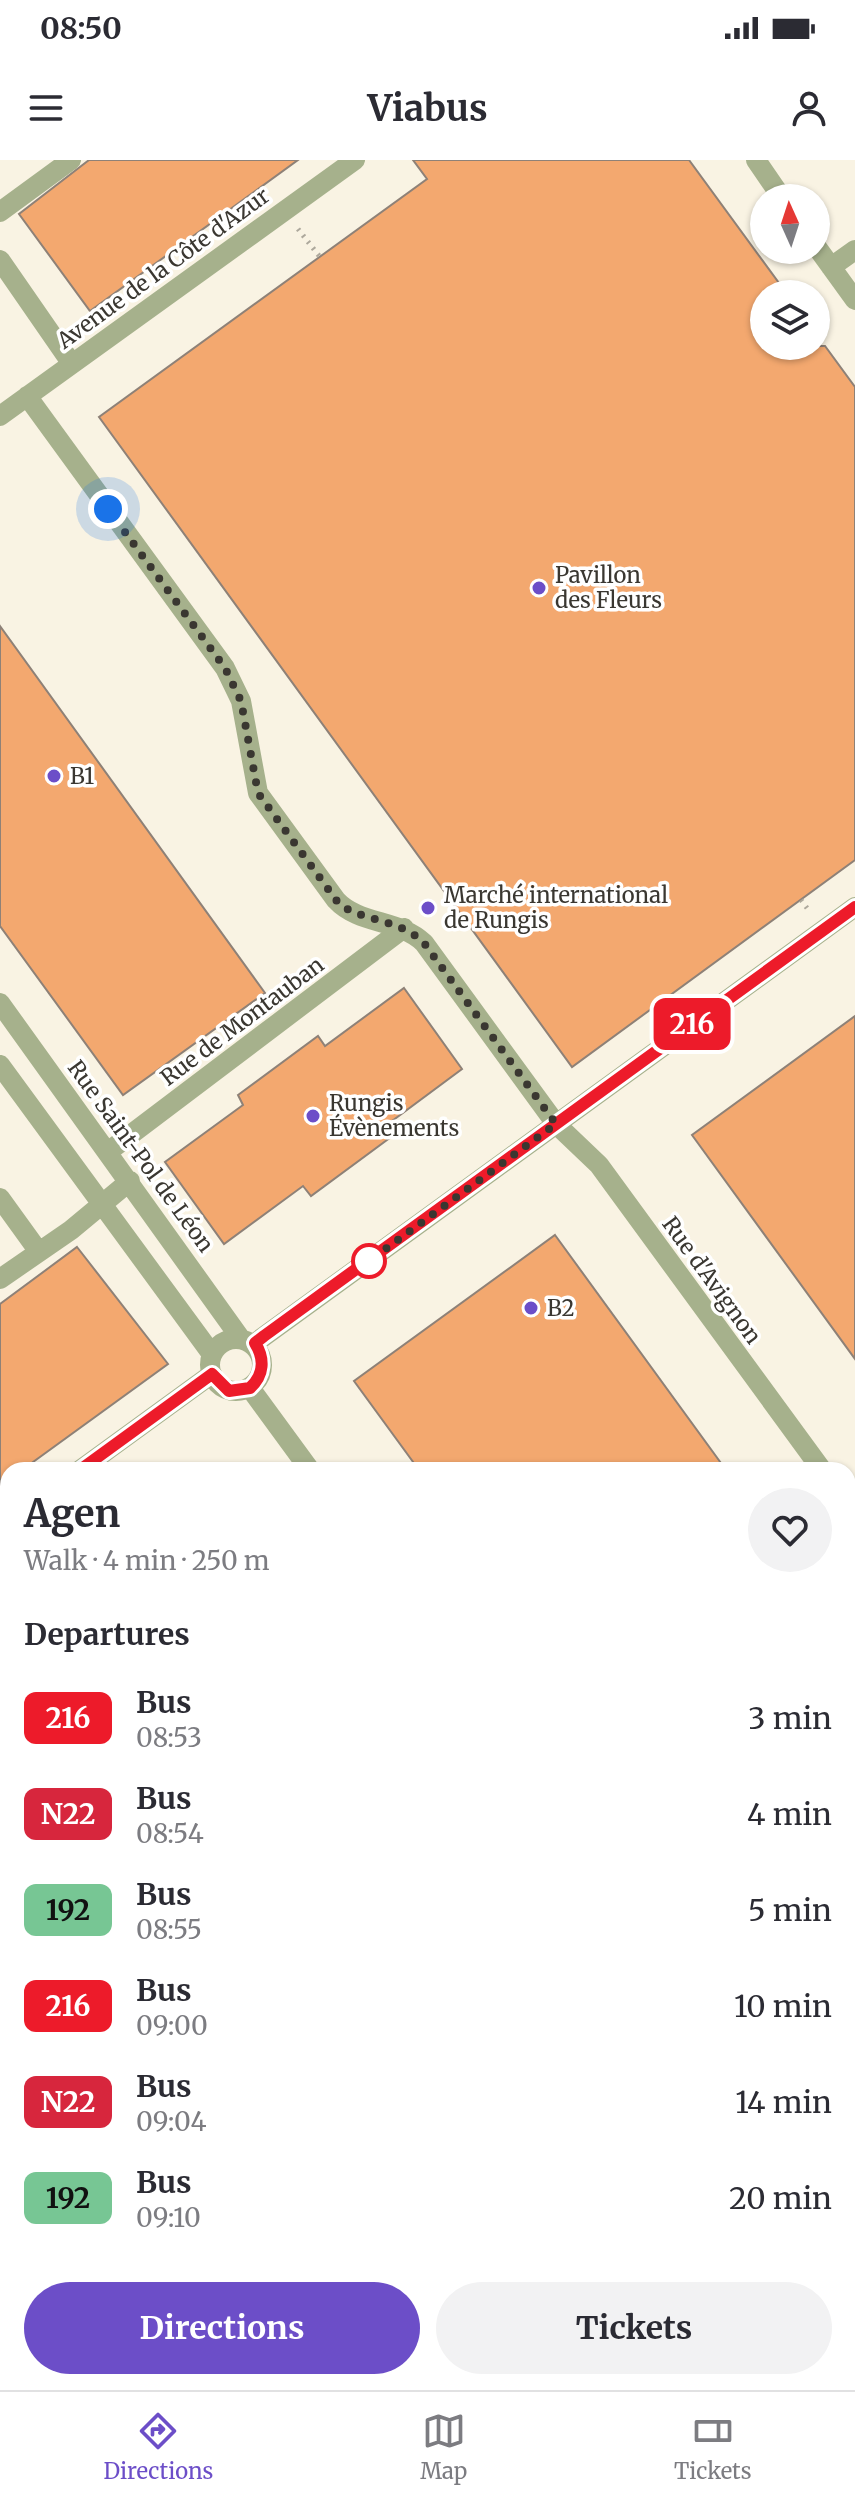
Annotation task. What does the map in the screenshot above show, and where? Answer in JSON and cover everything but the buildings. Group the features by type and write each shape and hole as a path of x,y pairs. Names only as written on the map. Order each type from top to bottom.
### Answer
{"lane":[{"path":"0,212 71,160"},
{"name":"Avenue de la Côte d'Azur","path":"0,416 355,160"},
{"path":"756,160 772,184"},
{"path":"831,267 855,250"},
{"path":"0,260 72,364"},
{"path":"829,264 855,300"},
{"path":"27,396 225,668 241,701 258,793 339,904 351,913 404,928"},
{"path":"248,1341 262,1354 261,1375 250,1388 229,1391 212,1374 209,1364 211,1353 226,1340 248,1341 556,1124 855,907"},
{"name":"Rue d'Avignon","path":"404,928 416,935 431,952 556,1124 599,1165 816,1462"},
{"name":"Rue de Montauban","path":"109,1151 404,928"},
{"name":"Rue Saint-Pol de Léon","path":"0,1003 248,1341"},
{"path":"0,1065 211,1353"},
{"path":"0,1279 130,1181"},
{"path":"0,1198 39,1252"},
{"path":"91,1462 212,1374"},
{"path":"250,1388 304,1462"}],"path":[{"path":"283,209 320,257"}],"bus line":[{"name":"216","path":"91,1462 212,1374 229,1391 239,1392 250,1388 261,1375 262,1354 255,1343 855,907"}],"place":[{"name":"Pavillon des Fleurs","path":"539,588"},
{"name":"B1","path":"54,776"},
{"name":"Marché international de Rungis","path":"428,908"},
{"name":"Rungis Évènements","path":"313,1116"},
{"name":"B2","path":"531,1308"}],"route":[{"path":"108,509 225,668 241,701 258,793 339,904 351,913 404,928 424,943 556,1124 369,1261"}]}
